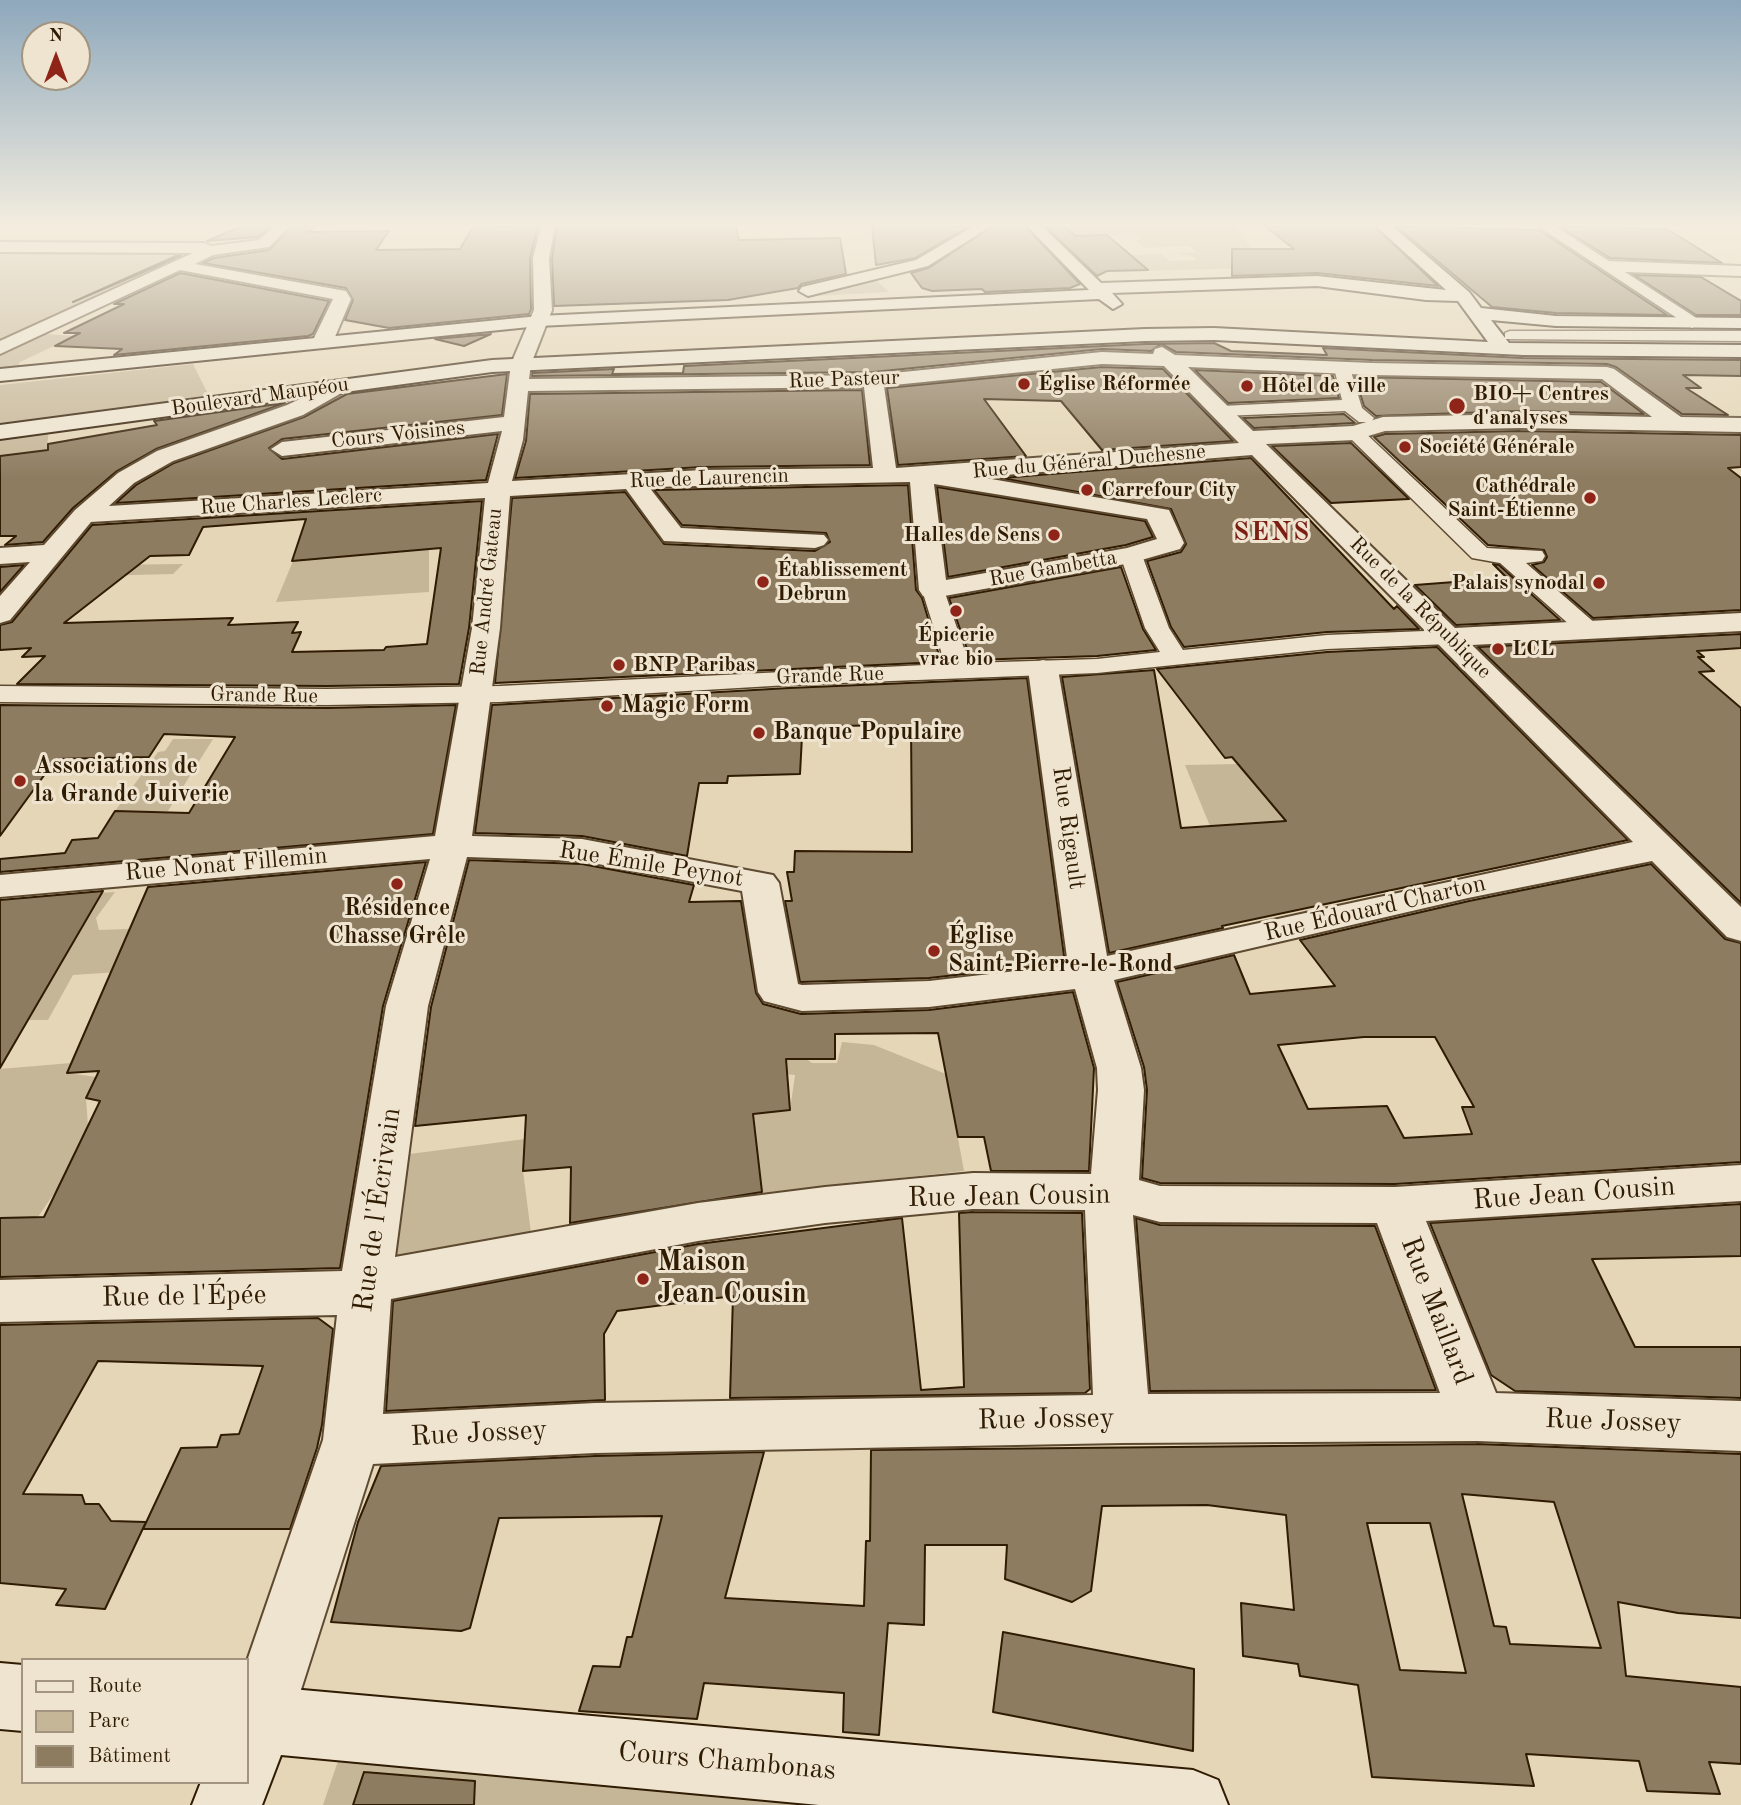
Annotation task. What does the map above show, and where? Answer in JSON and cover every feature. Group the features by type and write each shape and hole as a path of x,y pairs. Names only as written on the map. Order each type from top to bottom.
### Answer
{"street":[{"path":"0,348 81,310"},
{"path":"325,340 323,338 337,310"},
{"name":"Rue André Gateau","path":"476,695 486,628 498,489 513,423 519,374 543,310"},
{"name":"Boulevard Maupéou","path":"0,374 539,321 764,310"},
{"name":"Rue de la République","path":"1120,310 1741,929"},
{"path":"1445,310 1464,346"},
{"path":"1476,310 1506,342 1516,372"},
{"path":"1672,310 1692,323"},
{"path":"1479,313 1535,320 1741,323"},
{"path":"519,374 1145,335 1214,334 1464,346 1506,342 1741,336"},
{"path":"1506,342 1741,351"},
{"name":"Rue Pasteur","path":"519,374 873,381 1102,358 1342,368 1607,373 1677,425"},
{"path":"1342,368 1352,405 1362,418 1383,424"},
{"name":"Boulevard Maupéou","path":"0,432 338,387 519,374"},
{"path":"873,381 886,474"},
{"path":"0,614 84,515 125,478 165,456 295,410 338,387"},
{"path":"1222,411 1352,405"},
{"name":"Rue du Général Duchesne","path":"921,475 1355,433 1383,424 1520,421 1741,425"},
{"name":"Cours Voisines","path":"282,449 513,423"},
{"path":"1355,433 1408,487 1480,552 1507,558 1534,556"},
{"path":"921,475 933,590 960,672"},
{"name":"Rue de Laurencin","path":"498,489 633,482 921,475"},
{"name":"Rue Gambetta","path":"921,475 1160,515 1171,543 1131,555 933,590"},
{"path":"633,482 673,536 799,540"},
{"name":"Rue Charles Leclerc","path":"84,515 498,489"},
{"path":"0,556 50,553"},
{"path":"1131,555 1157,628 1177,659"},
{"path":"1507,558 1588,629"},
{"path":"1449,637 1741,622"},
{"name":"Grande Rue","path":"0,694 327,697 476,695 789,677 1043,669 1177,659 1327,642 1449,637"},
{"name":"Rue Rigault","path":"1043,669 1086,955 1119,1068 1121,1090 1114,1192 1108,1215 1122,1419"},
{"name":"Rue de l'Écrivain","path":"251,1731 352,1440 366,1283 407,1006 452,846 476,695"},
{"name":"Rue Émile Peynot","path":"452,846 582,850 760,883 779,992 789,996 929,994 1062,979 1091,971"},
{"name":"Rue Nonat Fillemin","path":"0,886 452,846"},
{"name":"Rue Édouard Charton","path":"1091,971 1301,927 1468,887 1660,848"},
{"name":"Rue Jean Cousin","path":"366,1283 698,1222 825,1205 972,1191 1114,1192 1160,1204 1395,1205 1741,1183"},
{"name":"Rue Maillard","path":"1395,1205 1477,1417"},
{"name":"Rue de l'Épée","path":"0,1301 340,1294 366,1283"},
{"name":"Rue Jossey","path":"352,1440 595,1428 1122,1419 1477,1417 1741,1426"},
{"path":"0,1696 21,1698"},
{"name":"Cours Chambonas","path":"251,1731 1193,1805"},
{"path":"227,1805 235,1784"}],"green space":[{"path":"0,310 65,310 0,339"},
{"path":"46,334 75,336 20,362 18,367 0,369 0,356"},
{"path":"193,364 210,398 0,424 0,385"},
{"path":"49,430 46,456 0,484 0,437"},
{"path":"429,549 429,592 276,602 293,561"},
{"path":"183,564 173,574 94,576 104,565"},
{"path":"173,739 213,739 168,811 115,811 158,752 165,751"},
{"path":"1238,764 1250,779 1300,772 1327,819 1212,831 1185,765"},
{"path":"115,892 96,918 99,930 239,925 178,968 73,975 48,1020 25,1020 82,894"},
{"path":"842,1042 874,1045 946,1074 964,1171 762,1193 746,1114 790,1110 795,1075 765,1072 760,1053 798,1053 812,1063 837,1063"},
{"path":"71,1063 68,1073 96,1077 86,1098 88,1126 61,1183 38,1217 0,1218 0,1069"},
{"path":"525,1139 523,1171 531,1233 387,1262 402,1155"},
{"path":"338,1761 900,1805 323,1805"}],"building":[{"path":"111,310 325,310 313,334 308,336 114,355 122,349 55,346 80,333 64,333"},
{"path":"349,310 531,310 529,314 389,328 345,320"},
{"path":"1526,310 1660,310 1667,315"},
{"path":"1689,310 1741,310 1741,315 1696,315"},
{"path":"491,334 464,346 435,339"},
{"path":"1214,343 1231,351 1327,355 1323,348 1523,358 1741,360 1741,376 1683,375 1701,388 1686,388 1728,415 1682,414 1616,367 1607,364 1372,360 1176,352 1161,344 1151,351 1102,349 873,372 532,376 532,373 614,369 612,374 683,373 684,366 1145,344"},
{"path":"1102,367 1163,369 1233,441 1102,450 1061,401 984,399 1026,456 898,465 887,388"},
{"name":"Hôtel de ville","path":"1195,370 1333,376 1339,398 1228,403"},
{"path":"507,374 502,415 282,439 269,448 282,459 498,434 486,480 116,503 136,485 174,463 304,417 347,394"},
{"path":"1355,377 1601,382 1644,414 1520,411 1376,416 1364,406"},
{"path":"862,390 870,465 702,467 515,478 526,441 530,394"},
{"path":"285,403 156,449 117,471 73,508 43,542 5,545 16,536 0,536 0,456 48,450 48,444 157,425 154,421"},
{"path":"1344,414 1355,423 1254,428 1243,418"},
{"path":"1520,431 1741,435 1741,467 1728,468 1741,478 1741,610 1593,618 1532,565 1544,562 1547,557 1544,550 1488,545 1374,437 1385,434"},
{"path":"1351,443 1409,499 1331,503 1272,446"},
{"path":"1251,458 1394,609 1397,606 1419,629 1327,632 1184,647 1171,627 1147,561 1181,552 1186,544 1171,509 1001,478"},
{"path":"908,485 916,590 922,598 941,662 495,683 512,498 625,492 664,544 815,551 830,542 826,533 682,525 654,490"},
{"name":"Halles de Sens","path":"937,487 1145,521 1153,537 1126,545 948,577"},
{"path":"482,501 469,628 459,684 17,684 45,656 22,657 31,648 0,650 0,625 12,622 92,525","holes":["306,519 292,561 441,548 427,644 386,647 384,650 292,652 301,632 292,633 298,622 228,625 233,618 64,623 150,556 189,555 203,527"]},
{"path":"1493,564 1499,565 1560,620 1456,625 1415,585 1507,578"},
{"path":"24,565 0,592 0,567"},
{"path":"1121,567 1143,629 1156,650 1097,656 971,660 949,598"},
{"path":"1741,634 1741,648 1697,651 1704,657 1698,657 1714,671 1699,672 1741,708 1741,903 1478,647"},
{"path":"1437,647 1628,840 1222,926 1223,928 1109,953 1062,677 1154,670 1181,828 1286,821 1232,757 1225,758 1157,669 1327,652"},
{"path":"1027,678 1065,963 929,978 800,982 785,901 792,901 787,872 794,872 795,851 912,852 911,725 829,726 830,736 802,736 800,774 728,776 727,783 699,783 687,856 582,836 475,833 492,705"},
{"path":"0,705 327,708 456,705 433,834 0,872 0,859 65,853 72,840 98,838 115,811 189,813 235,737 164,734 149,757 56,759 0,836"},
{"path":"469,860 582,864 694,885 689,902 741,901 756,993 763,1004 801,1014 929,1010 1073,992 1094,1068 1089,1171 991,1171 984,1137 958,1137 938,1033 835,1034 835,1059 786,1059 790,1110 753,1114 762,1192 570,1223 571,1167 523,1171 526,1115 415,1126 431,1007"},
{"path":"426,862 383,1006 340,1268 0,1277 0,1218 44,1217 100,1101 86,1098 99,1071 67,1073 148,887"},
{"path":"1651,864 1725,939 1741,943 1741,1162 1395,1184 1160,1183 1142,1178 1147,1090 1144,1067 1117,982 1234,955 1250,994 1335,986 1300,940 1469,901","holes":["1364,1037 1435,1037 1474,1107 1462,1107 1472,1134 1404,1138 1387,1106 1308,1109 1278,1045"]},
{"path":"103,891 0,1068 0,900"},
{"path":"1741,1204 1741,1256 1592,1259 1635,1347 1741,1347 1741,1398 1515,1391 1491,1375 1430,1223"},
{"path":"959,1213 1082,1213 1090,1389 1085,1393 730,1398 733,1296 617,1311 604,1334 605,1400 386,1411 393,1301 698,1244 902,1218 921,1390 964,1387"},
{"path":"1136,1218 1160,1225 1375,1226 1436,1390 1150,1391"},
{"path":"318,1318 333,1329 322,1425 290,1529 143,1529 181,1448 217,1447 221,1435 239,1434 263,1366 98,1361 23,1494 82,1495 85,1504 99,1504 111,1521 146,1522 105,1609 56,1605 66,1589 0,1583 0,1325"},
{"path":"1477,1444 1741,1454 1741,1618 1678,1613 1618,1602 1626,1676 1741,1687 1741,1764 1709,1762 1720,1794 1647,1791 1639,1761 1526,1754 1534,1786 1372,1777 1358,1685 1300,1676 1298,1664 1243,1656 1241,1603 1294,1610 1286,1515 1207,1505 1102,1506 1091,1591 1072,1602 1005,1579 1007,1545 925,1545 924,1625 888,1623 879,1735 843,1732 844,1693 704,1683 697,1719 579,1711 593,1666 620,1667 627,1637 632,1637 662,1516 499,1518 470,1628 461,1631 331,1622 358,1522 381,1466 595,1456 764,1452 725,1598 864,1606 866,1541 870,1541 871,1450","holes":["1462,1494 1554,1502 1601,1648 1510,1644 1506,1627 1494,1626","1367,1523 1430,1523 1466,1673 1400,1670"]},
{"path":"1003,1632 1194,1669 1193,1751 993,1712"},
{"path":"364,1772 475,1781 474,1805 353,1805"}],"place":[{"name":"Église Réformée","path":"1024,384"},
{"name":"Hôtel de ville","path":"1247,386"},
{"name":"BIO+ Centres d'analyses","path":"1457,406"},
{"name":"Société Générale","path":"1405,447"},
{"name":"Carrefour City","path":"1087,490"},
{"name":"Cathédrale Saint-Étienne","path":"1590,498"},
{"name":"Halles de Sens","path":"1054,535"},
{"name":"Établissement Debrun","path":"763,582"},
{"name":"Palais synodal","path":"1599,583"},
{"name":"Épicerie vrac bio","path":"956,611"},
{"name":"LCL","path":"1498,649"},
{"name":"BNP Paribas","path":"619,665"},
{"name":"Magic Form","path":"607,706"},
{"name":"Banque Populaire","path":"759,733"},
{"name":"Associations de la Grande Juiverie","path":"20,781"},
{"name":"Résidence Chasse Grêle","path":"397,884"},
{"name":"Église Saint-Pierre-le-Rond","path":"934,951"},
{"name":"Maison Jean Cousin","path":"643,1279"}],"district":[{"name":"SENS","path":"1272,533"}]}
